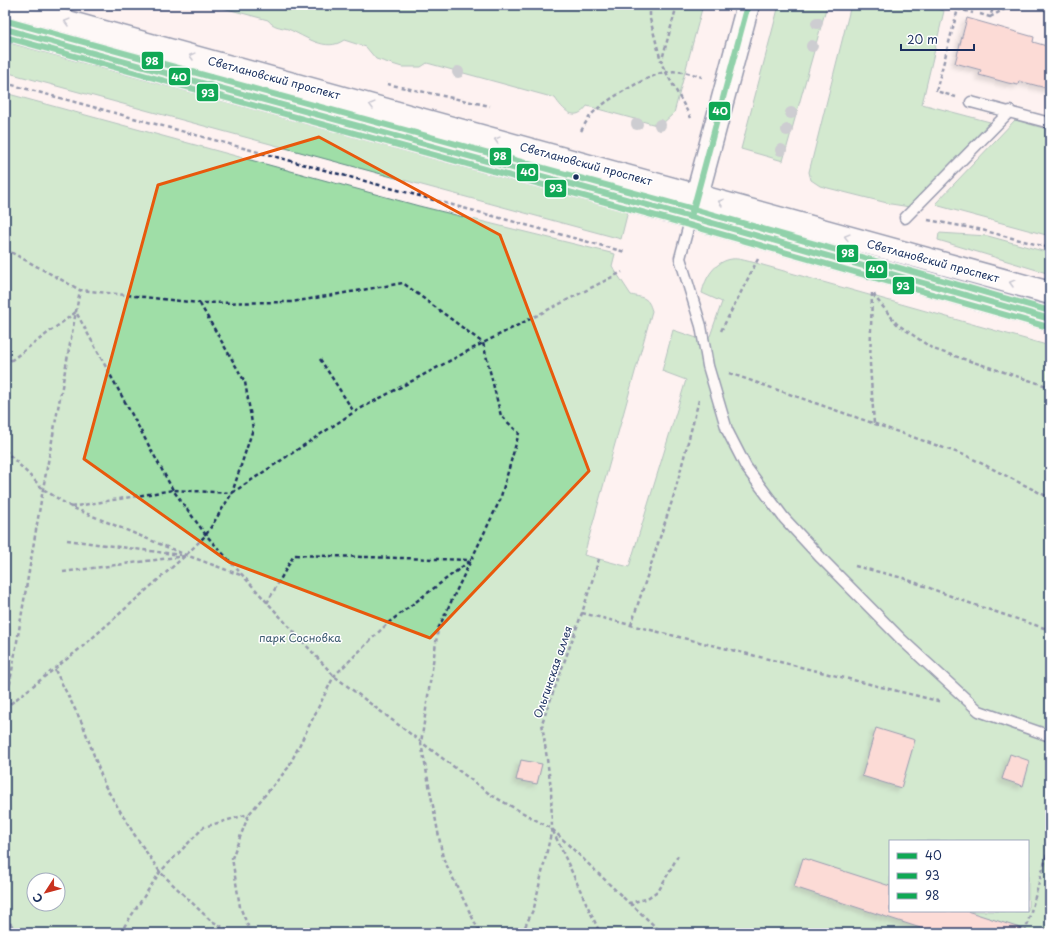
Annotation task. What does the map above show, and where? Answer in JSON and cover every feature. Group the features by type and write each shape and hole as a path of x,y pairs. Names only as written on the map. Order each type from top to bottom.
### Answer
{"main road":[{"name":"Светлановский проспект","path":"6,5 1050,293"},
{"path":"691,217 748,5"},
{"name":"Светлановский проспект","path":"5,29 691,217 1050,318"}],"lane":[{"path":"971,102 1010,111 1050,123"},
{"path":"905,218 1010,111"},
{"path":"691,217 680,258 701,326 708,366 727,430 746,467 784,518 820,558 902,640 979,711 1050,736"}],"path":[{"path":"650,5 650,19 662,63 691,118"},
{"path":"662,63 677,5"},
{"path":"990,17 994,5"},
{"path":"980,14 990,17 1012,5"},
{"path":"971,102 936,91 958,9 973,13"},
{"path":"581,131 592,115 610,99 654,76 666,72 685,72 702,77"},
{"path":"5,83 625,252"},
{"path":"927,220 978,229 1050,248"},
{"path":"5,249 80,290 199,304 292,302 403,283 483,343 501,416 519,433 500,500 438,628 421,743 443,858 480,933"},
{"path":"631,625 674,494 712,348 759,258"},
{"path":"71,507 173,490 232,493 354,412 483,343 622,272"},
{"path":"873,286 870,364 874,424"},
{"path":"5,712 43,490 80,290"},
{"path":"874,291 875,297 898,324 933,349 1050,387"},
{"path":"5,708 55,670 186,556 206,535 232,493 253,429 245,382 199,304"},
{"path":"5,365 76,312"},
{"path":"76,312 173,490 206,535 334,676 492,795 552,829 662,933"},
{"path":"320,359 354,412"},
{"path":"708,366 967,456 1050,498"},
{"path":"5,450 43,490 71,507 186,556 243,576"},
{"path":"67,540 186,556"},
{"path":"267,603 294,555 471,560"},
{"path":"63,572 186,556"},
{"path":"820,558 903,578 972,604 1050,630"},
{"name":"Ольгинская аллея","path":"522,933 534,908 552,829 551,788 542,723 600,559"},
{"path":"251,933 240,907 232,858 248,814 288,768 334,676 388,623 471,560"},
{"path":"582,613 979,711"},
{"path":"55,670 83,725 106,786 134,834 160,872 210,920 233,933"},
{"path":"120,933 160,872 204,827 248,814"},
{"path":"552,829 600,933"},
{"path":"1025,933 1050,843"},
{"path":"629,903 646,899 659,890 679,854"},
{"path":"5,918 18,933"}],"highlighted area":[{"path":"319,137 500,235 589,471 430,638 229,562 84,459 158,185"}],"green space":[{"path":"212,5 703,5 674,113 660,126 587,106 578,114 570,113 562,107 555,98 427,63 421,67 402,67 376,59 366,47 344,40 337,44 323,44 308,39 288,29 274,25 268,20"},
{"path":"779,5 827,5 783,161 741,149"},
{"path":"851,5 926,5 944,11 922,104 990,122 910,207 891,204 820,186 811,180 809,172"},
{"path":"5,37 629,207 621,239 5,72"},
{"name":"парк Сосновка","path":"5,93 419,206 615,254 612,266 631,295 645,299 649,303 652,311 584,555 629,567 686,380 662,371 673,330 700,339 710,336 722,302 702,293 703,287 712,271 726,260 739,259 752,262 1050,346 1050,933 5,933"},
{"path":"1015,120 1050,130 1050,236 939,206 936,203"},
{"path":"939,233 988,236 1050,253 1050,274 938,240"}],"building":[{"path":"967,18 1034,37 1033,42 1050,47 1050,89 1019,81 1018,85 1008,83 979,75 981,70 955,63"},
{"path":"876,728 915,740 901,788 862,776"},
{"path":"1010,754 1030,761 1023,786 1002,779"},
{"path":"521,760 542,764 537,784 516,780"},
{"path":"803,858 889,886 889,912 970,912 1023,929 1022,933 936,933 794,887"}],"transit line":[{"name":"40","path":"691,217 748,5"},
{"name":"98","path":"7,21 693,209 1050,311"},
{"name":"40","path":"5,29 691,217 1050,319"},
{"name":"93","path":"5,37 689,225 1048,327"}]}
